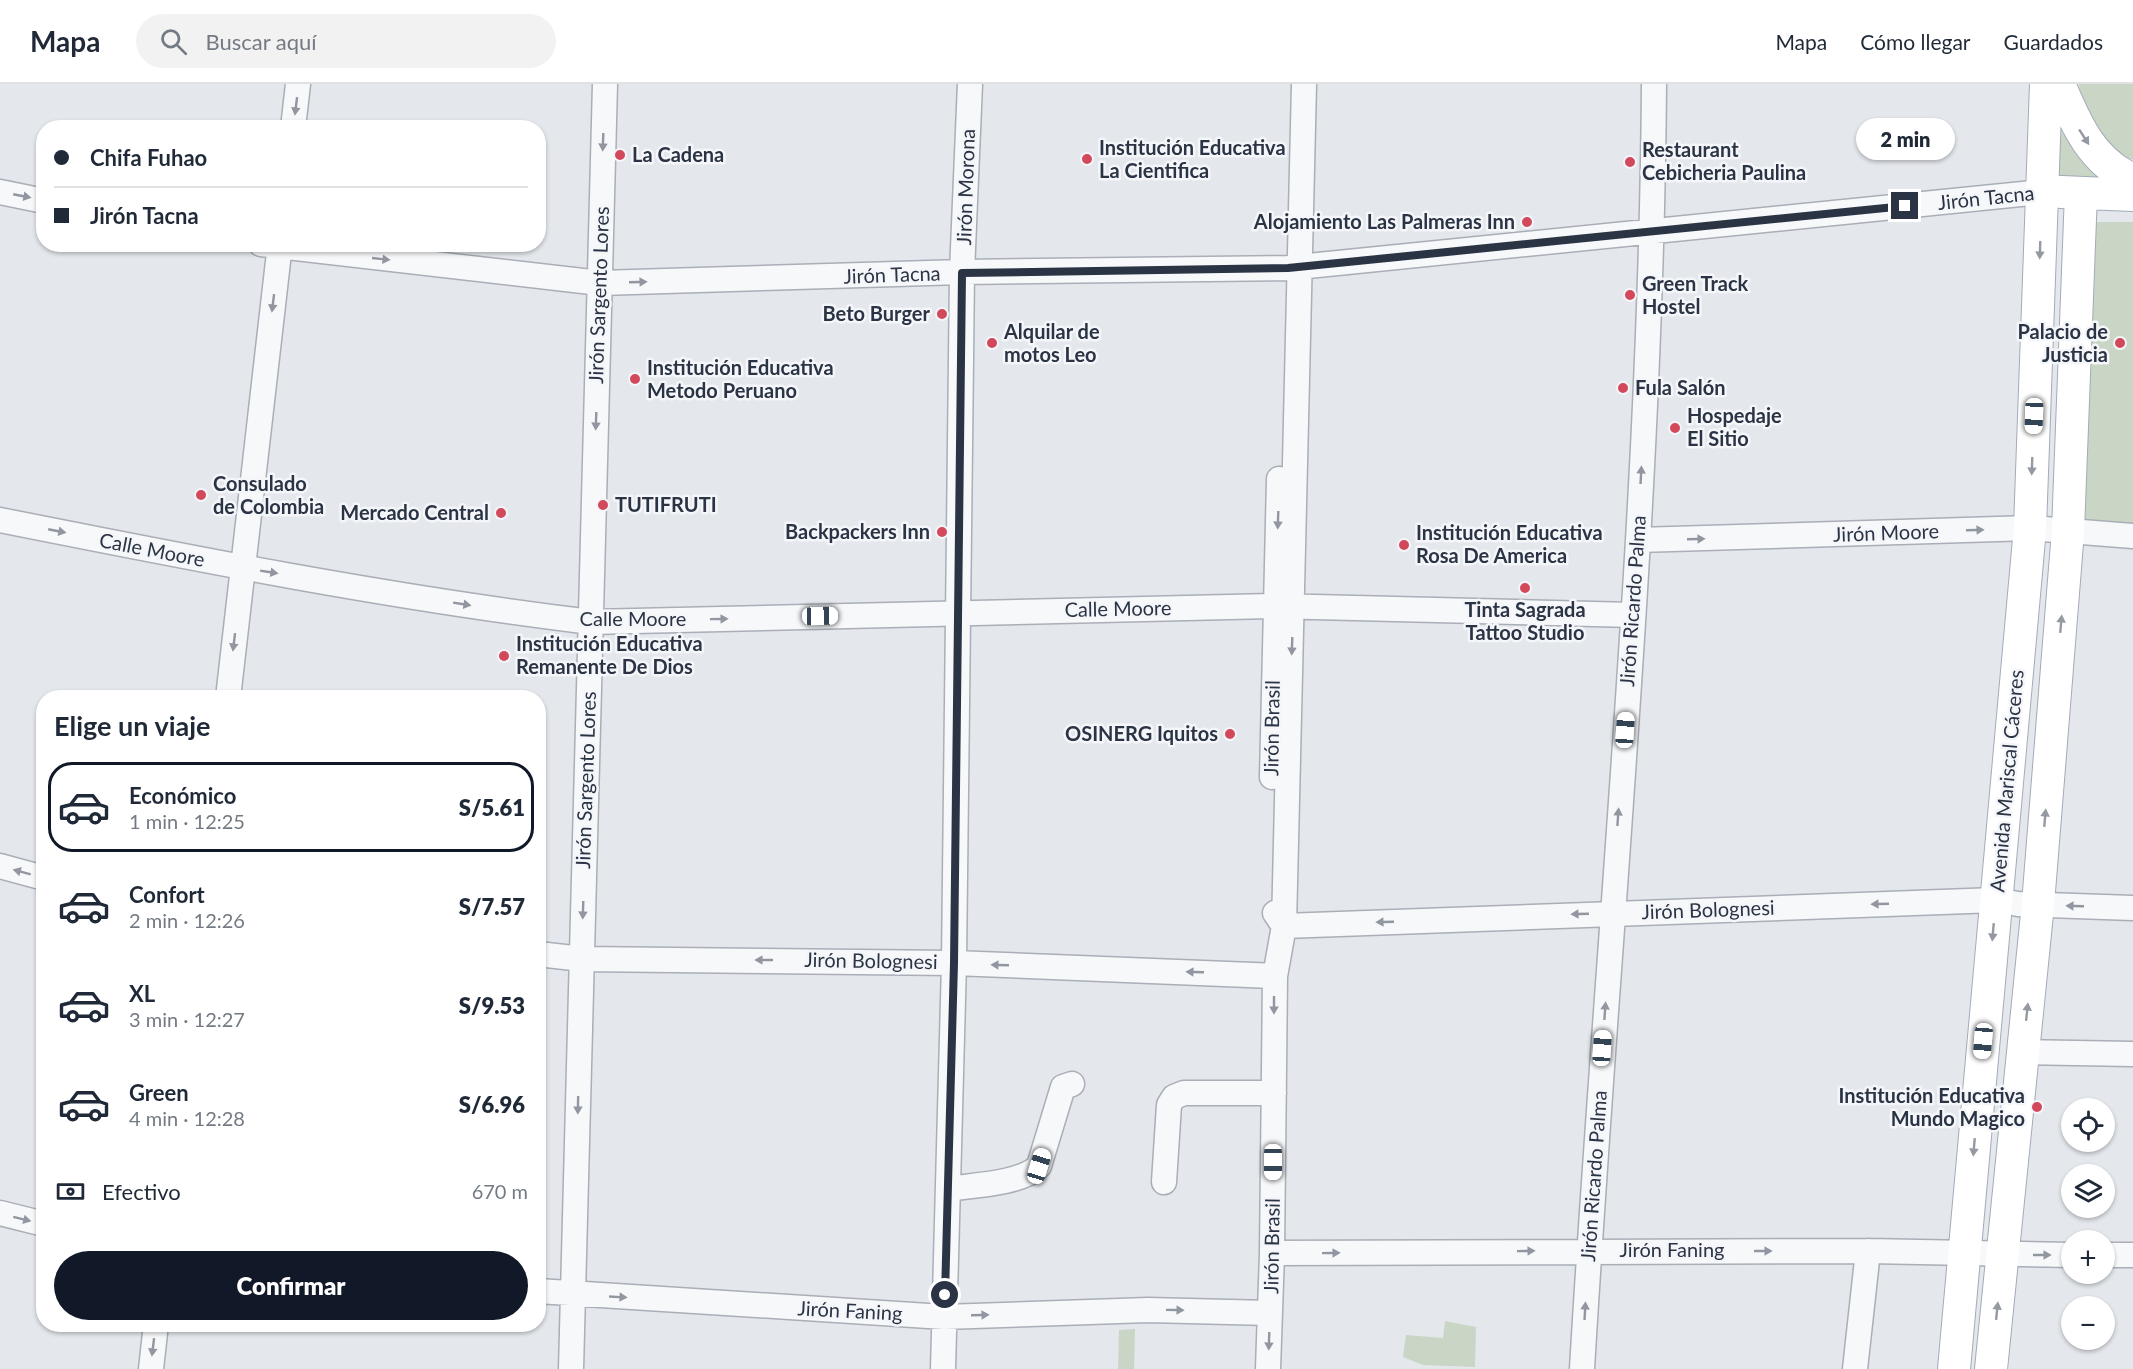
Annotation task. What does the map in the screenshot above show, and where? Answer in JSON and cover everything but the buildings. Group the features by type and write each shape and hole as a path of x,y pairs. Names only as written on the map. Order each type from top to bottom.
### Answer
{"main road":[{"name":"Avenida Mariscal Cáceres","path":"1954,1369 2030,528 2046,84"},
{"path":"2059,84 2080,133 2095,154 2133,180"},
{"name":"Jirón Tacna","path":"2042,192 2133,195"},
{"name":"Avenida Mariscal Cáceres","path":"1991,1369 2038,904 2068,531 2081,193"}],"street":[{"path":"294,120 298,84"},
{"name":"Jirón Sargento Lores","path":"571,1369 605,84"},
{"name":"Jirón Morona","path":"944,1369 954,963 962,273 970,84"},
{"path":"1284,606 1293,268 1294,84"},
{"path":"1293,268 1304,84"},
{"name":"Jirón Ricardo Palma","path":"1582,1369 1611,913 1634,615 1653,232 1654,84"},
{"path":"0,192 36,199"},
{"name":"Jirón Tacna","path":"326,252 600,283 962,273 1293,268 2042,192"},
{"path":"229,690 243,568 272,252"},
{"name":"Calle Moore","path":"0,520 243,568 498,610 591,622 1284,606 1634,615"},
{"name":"Jirón Moore","path":"1638,540 2030,528 2133,536"},
{"name":"Jirón Brasil","path":"1268,1369 1272,1253 1275,976 1284,926 1284,606"},
{"path":"0,866 36,876"},
{"name":"Jirón Bolognesi","path":"1284,926 1996,900 2133,908"},
{"name":"Jirón Bolognesi","path":"546,955 582,959 954,963 1275,976"},
{"path":"2023,1052 2133,1054"},
{"path":"948,1189 1011,1179 1032,1173 1039,1166 1058,1098 1063,1088 1072,1084"},
{"path":"1164,1182 1169,1106 1174,1097 1184,1093 1274,1093"},
{"path":"0,1213 36,1222"},
{"name":"Jirón Faning","path":"1272,1253 1589,1250 1964,1251 2002,1255 2061,1255"},
{"path":"1855,1369 1869,1251"},
{"path":"2115,1255 2133,1255"},
{"name":"Jirón Faning","path":"546,1292 944,1317 1148,1310 1270,1312"},
{"path":"151,1369 155,1332"}],"green space":[{"path":"2079,84 2133,84 2133,160 2103,139 2084,108"},
{"path":"2059,128 2078,156 2101,179 2059,179"},
{"path":"2091,222 2133,222 2133,524 2078,521"},
{"path":"1445,1321 1476,1327 1475,1367 1423,1365 1403,1357 1406,1335 1443,1338"},
{"path":"1135,1329 1134,1369 1118,1369 1119,1330"}],"place":[{"name":"La Cadena","path":"620,155"},
{"name":"Institución Educativa La Cientifica","path":"1087,159"},
{"name":"Restaurant Cebicheria Paulina","path":"1630,162"},
{"name":"Alojamiento Las Palmeras Inn","path":"1527,222"},
{"name":"Green Track Hostel","path":"1630,295"},
{"name":"Beto Burger","path":"942,314"},
{"name":"Alquilar de motos Leo","path":"992,343"},
{"name":"Palacio de Justicia","path":"2120,343"},
{"name":"Institución Educativa Metodo Peruano","path":"635,379"},
{"name":"Fula Salón","path":"1623,388"},
{"name":"Hospedaje El Sitio","path":"1675,428"},
{"name":"Consulado de Colombia","path":"201,495"},
{"name":"TUTIFRUTI","path":"603,505"},
{"name":"Mercado Central","path":"501,513"},
{"name":"Backpackers Inn","path":"942,532"},
{"name":"Institución Educativa Rosa De America","path":"1404,545"},
{"name":"Tinta Sagrada Tattoo Studio","path":"1525,588"},
{"name":"Institución Educativa Remanente De Dios","path":"504,656"},
{"name":"OSINERG Iquitos","path":"1230,734"},
{"name":"Institución Educativa Mundo Magico","path":"2037,1107"}],"route":[{"path":"945,1295 954,963 962,273 1288,268 1905,206"}]}
